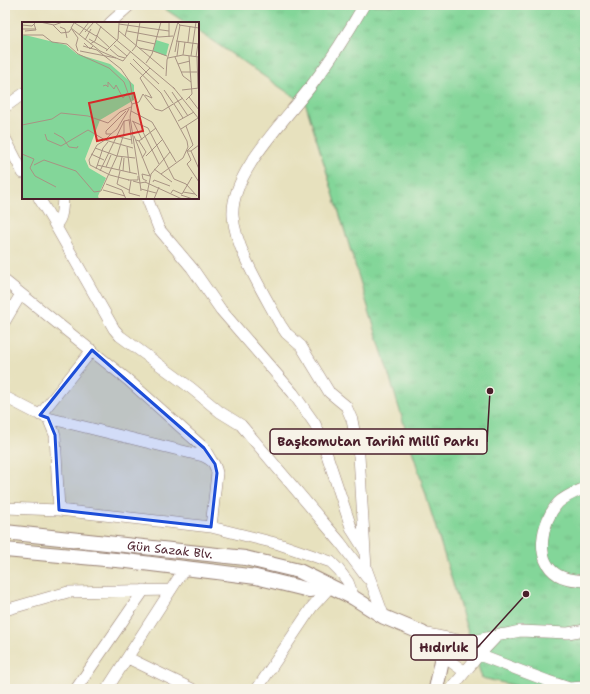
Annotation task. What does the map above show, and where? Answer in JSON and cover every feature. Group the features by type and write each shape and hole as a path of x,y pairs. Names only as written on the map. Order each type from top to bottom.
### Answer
{"main road":[{"name":"Gün Sazak Blv.","path":"5,532 245,558 299,571 354,598 384,617 422,633"},
{"name":"Gün Sazak Blv.","path":"5,550 186,568 256,577 310,590 330,587"},
{"path":"422,633 443,656 436,689"}],"street":[{"path":"111,22 130,5"},
{"path":"364,5 312,86 244,172 235,198 233,215 235,230 244,255 280,324 286,333 301,346 329,392 346,406 352,420 359,456 365,529 364,550 366,568 384,617"},
{"path":"5,107 22,95"},
{"path":"5,138 22,171"},
{"path":"40,199 114,329 120,336 191,388 220,412 241,425 340,542 371,584"},
{"path":"55,225 61,214 63,199"},
{"path":"147,199 159,229 179,251 221,310 293,393 315,424 322,440 352,530 364,550"},
{"path":"5,281 128,380 204,448 211,460"},
{"path":"5,321 21,294"},
{"path":"44,416 92,350"},
{"path":"5,397 44,416 203,456 211,460 216,464 217,473 211,527"},
{"path":"44,416 55,435 59,510"},
{"path":"585,488 559,502 548,516 542,533 544,554 550,568 557,575 571,580 585,581"},
{"path":"5,508 59,510 211,527 279,544 330,562 339,570 348,582 354,598"},
{"path":"108,689 186,568"},
{"path":"257,689 312,607 330,587"},
{"path":"76,689 144,590"},
{"path":"5,610 68,592 171,590"},
{"path":"422,633 467,642 499,634 520,631 568,633 585,630"},
{"path":"451,689 479,655 499,634"},
{"path":"459,640 479,655 548,681 569,688 585,687"},
{"path":"459,640 443,656 465,672"},
{"path":"128,658 192,689"}],"highlighted area":[{"path":"92,350 204,448 215,464 217,473 211,527 59,510 55,435 48,418 40,415"}],"green space":[{"path":"159,5 585,5 585,689 530,689 482,678 306,105 199,32 199,22 184,22"}],"place":[{"name":"Başkomutan Tarihî Millî Parkı","path":"490,391"},
{"name":"Hıdırlık","path":"526,594"}]}
